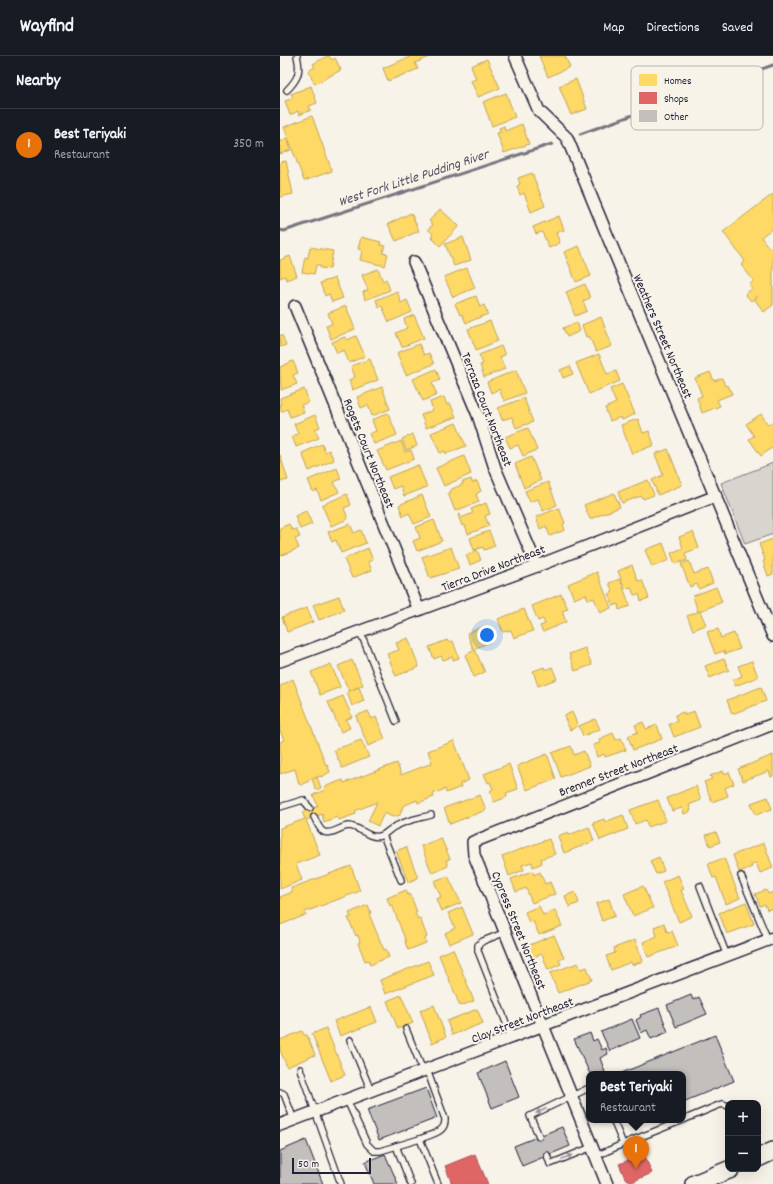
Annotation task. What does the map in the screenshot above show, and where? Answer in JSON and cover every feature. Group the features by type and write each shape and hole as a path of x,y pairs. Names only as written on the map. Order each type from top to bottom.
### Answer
{"main road":[{"path":"761,1157 773,1151"},
{"path":"694,1184 725,1171"}],"street":[{"name":"Weathers Street Northeast","path":"515,56 539,111 567,138 773,636"},
{"name":"Terraza Court Northeast","path":"414,262 478,415 491,458 537,566"},
{"name":"Rogets Court Northeast","path":"295,306 419,610"},
{"name":"Tierra Drive Northeast","path":"280,661 537,566 716,496"},
{"name":"Brenner Street Northeast","path":"473,842 773,724"},
{"name":"Cypress Street Northeast","path":"473,842 474,855 607,1184"},
{"name":"Clay Street Northeast","path":"280,1125 771,939"}],"lane":[{"path":"287,90 297,80 299,65 297,56"},
{"path":"360,631 396,721"},
{"path":"280,807 303,800 310,808"},
{"path":"314,817 319,828 324,832 330,833 348,826 355,827 371,835 383,835 394,826 432,815"},
{"path":"383,835 401,880"},
{"path":"741,876 771,939"},
{"path":"700,886 728,956"},
{"path":"506,932 478,945 478,951 512,1038"},
{"path":"347,1100 367,1144 374,1151 380,1151 420,1139 443,1129 446,1126 425,1071 406,1029"},
{"path":"350,1040 371,1091"},
{"path":"300,1069 341,1184"},
{"path":"539,1136 530,1116 586,1089"},
{"path":"280,1092 284,1094 294,1120"},
{"path":"686,1119 719,1105 725,1105"},
{"path":"613,1123 623,1144"},
{"path":"547,1156 550,1164 623,1144 676,1123"},
{"path":"420,1139 438,1184"},
{"path":"396,1146 411,1184"}],"shaded area":[{"path":"773,463 773,534 745,544 721,483"}],"building: Homes":[{"path":"329,56 332,60 335,58 341,70 315,84 308,71 315,67 313,64"},
{"path":"412,56 432,56 415,63 418,69 388,81 383,68"},
{"path":"539,56 565,56 570,67 548,77"},
{"path":"487,59 500,88 478,97 471,81 476,79 471,66"},
{"path":"576,79 587,109 571,115 559,86"},
{"path":"311,86 317,103 309,106 311,110 299,115 298,111 290,115 285,101 293,98 291,94"},
{"path":"506,93 515,117 492,126 483,102"},
{"path":"312,116 332,171 304,181 284,127"},
{"path":"522,124 529,144 504,153 497,133 501,132 499,128 504,126 505,131"},
{"path":"287,138 291,150 280,154 280,141"},
{"path":"286,161 293,194 280,197 280,162"},
{"path":"532,173 545,206 531,212 524,193 520,195 517,186 520,184 518,178"},
{"path":"773,194 773,228 761,237 769,248 773,245 773,305 764,312 755,300 757,296 751,301 745,294 752,289 749,285 754,281 741,265 745,261 723,232"},
{"path":"440,209 459,226 440,246 431,237 433,234 428,229 433,225 429,221"},
{"path":"411,213 419,231 396,241 388,224"},
{"path":"559,216 564,230 556,233 560,243 549,248 542,232 536,234 533,227"},
{"path":"361,237 381,242 380,245 385,246 383,253 388,254 385,266 360,260 362,250 358,249"},
{"path":"463,237 471,260 454,266 445,244"},
{"path":"579,246 591,276 576,282 564,252"},
{"path":"310,247 333,251 330,269 320,268 320,265 316,265 314,274 302,272 305,257 308,258"},
{"path":"290,256 297,276 286,280 285,276 280,278 280,260"},
{"path":"467,268 475,288 453,297 444,277"},
{"path":"378,269 383,281 386,279 390,290 365,300 363,292 368,290 362,275"},
{"path":"335,278 343,298 332,302 329,294 325,296 320,283"},
{"path":"585,284 590,298 583,301 587,311 575,316 566,292"},
{"path":"397,291 401,303 407,300 412,312 389,322 382,306 379,308 376,300"},
{"path":"476,296 480,307 484,305 488,314 466,323 455,304"},
{"path":"346,306 355,329 331,339 326,326 332,324 328,313"},
{"path":"414,315 424,338 402,347 396,333 407,328 404,319"},
{"path":"601,317 612,346 596,352 589,336 586,337 582,325"},
{"path":"490,321 498,341 476,350 468,329"},
{"path":"577,322 580,331 567,337 563,328"},
{"path":"280,335 282,335 286,345 280,347"},
{"path":"356,336 365,356 349,363 344,350 337,353 332,342 345,337 347,340"},
{"path":"419,344 424,355 429,353 434,364 406,375 397,353"},
{"path":"501,346 505,355 500,357 505,369 484,377 480,365 483,364 479,355"},
{"path":"599,354 607,374 616,371 620,381 589,394 576,363"},
{"path":"370,359 378,380 352,390 349,380 355,377 351,366"},
{"path":"293,361 298,373 293,375 297,384 281,390 280,367"},
{"path":"570,366 573,374 563,378 560,370"},
{"path":"436,369 440,380 432,383 437,395 423,401 413,379"},
{"path":"516,370 525,393 504,401 499,389 491,393 487,382"},
{"path":"710,372 714,381 722,378 725,386 728,385 732,394 717,400 720,406 702,413 697,398 702,396 695,378"},
{"path":"622,384 635,414 622,420 621,417 610,421 605,408 616,403 610,389"},
{"path":"382,387 390,409 372,416 368,405 361,408 357,397"},
{"path":"304,389 309,402 301,405 304,412 290,417 287,409 281,412 280,398"},
{"path":"444,397 447,405 450,403 456,417 426,428 421,415 433,410 430,402"},
{"path":"524,398 533,422 516,428 512,417 502,420 498,408"},
{"path":"388,413 397,435 374,444 369,434 376,431 372,420"},
{"path":"761,414 768,425 772,422 773,423 773,447 761,456 749,439 754,436 746,424"},
{"path":"315,415 320,427 315,429 319,438 296,447 292,436 298,434 294,424"},
{"path":"638,419 643,433 649,431 654,445 632,454 621,425"},
{"path":"456,423 466,446 446,454 445,451 440,453 431,433"},
{"path":"528,428 537,450 523,456 518,445 510,448 505,437"},
{"path":"413,434 417,446 406,450 402,439"},
{"path":"401,441 405,452 411,450 414,459 386,470 377,451"},
{"path":"322,444 325,452 329,450 334,460 309,471 302,453"},
{"path":"668,449 682,485 658,495 652,480 663,475 655,454"},
{"path":"280,455 288,480 280,482"},
{"path":"464,456 471,474 444,486 436,468"},
{"path":"531,457 541,480 524,488 515,464"},
{"path":"418,465 427,487 404,496 401,486 393,489 388,477"},
{"path":"337,468 341,479 334,482 339,492 321,500 317,490 313,492 308,480"},
{"path":"471,479 472,483 477,481 481,491 476,494 479,502 455,511 448,493 451,492 450,490 463,484 462,482"},
{"path":"648,480 654,495 643,499 641,496 622,503 618,492"},
{"path":"548,482 557,505 543,511 538,499 530,502 525,491"},
{"path":"614,493 620,507 590,519 584,505"},
{"path":"347,494 351,505 344,508 348,519 331,526 322,505"},
{"path":"422,495 431,517 414,524 409,513 403,516 399,505"},
{"path":"486,503 490,514 485,516 489,526 468,534 465,525 462,526 458,515 460,514 461,518 473,513 471,509"},
{"path":"559,508 565,523 563,524 565,530 550,536 546,526 540,529 536,517"},
{"path":"306,511 312,524 300,529 295,516"},
{"path":"434,520 442,541 417,551 413,541 420,538 416,527"},
{"path":"289,524 292,530 296,529 300,537 295,539 299,548 280,556 280,528"},
{"path":"350,524 354,533 361,530 366,543 341,553 336,540 332,542 328,532"},
{"path":"489,531 495,546 484,550 483,547 474,550 470,538"},
{"path":"693,532 699,548 685,553 687,560 675,564 671,553 683,548 679,537"},
{"path":"773,539 773,574 768,576 763,561 765,560 759,544"},
{"path":"663,543 669,560 652,567 645,550"},
{"path":"451,547 459,569 430,578 422,557"},
{"path":"368,548 373,560 368,562 372,570 352,578 344,559"},
{"path":"477,550 481,560 470,565 466,555"},
{"path":"689,561 694,574 708,569 713,583 699,589 697,584 690,587 681,564"},
{"path":"632,565 638,581 642,580 649,598 641,601 639,594 634,595 631,587 625,589 618,571"},
{"path":"597,572 611,608 600,613 594,598 588,600 586,594 574,599 568,584"},
{"path":"620,579 630,606 619,610 618,604 613,606 609,594 613,592 609,583"},
{"path":"716,587 722,602 698,612 693,596"},
{"path":"561,594 568,609 562,611 566,622 543,632 540,626 545,624 543,619 538,621 532,606"},
{"path":"339,596 344,610 319,620 313,605"},
{"path":"307,608 313,622 287,632 282,617"},
{"path":"524,609 533,631 514,638 511,630 503,632 498,619"},
{"path":"700,611 706,625 693,630 687,616"},
{"path":"485,626 491,642 473,649 467,633"},
{"path":"718,629 721,638 734,633 740,649 725,654 724,651 715,654 707,632"},
{"path":"408,638 419,667 396,676 387,654 399,650 396,643"},
{"path":"447,640 448,642 453,641 459,658 453,660 452,657 443,660 441,656 434,659 429,647"},
{"path":"585,648 592,665 575,671 569,654"},
{"path":"475,650 485,672 474,677 465,655"},
{"path":"724,659 729,670 710,678 705,666"},
{"path":"352,660 363,685 349,691 338,666"},
{"path":"752,661 758,677 735,686 733,680 742,676 738,666"},
{"path":"331,664 340,687 320,695 311,672"},
{"path":"544,667 545,670 552,667 557,679 538,686 533,671"},
{"path":"293,679 330,772 321,777 308,780 309,781 301,785 299,784 295,769 280,774 280,742 284,740 280,731 280,686"},
{"path":"359,687 364,701 352,706 347,692"},
{"path":"761,687 766,701 732,714 727,700"},
{"path":"343,696 352,717 346,720 350,728 341,732 328,702"},
{"path":"368,711 372,719 376,717 385,739 368,746 356,716"},
{"path":"694,711 700,727 674,737 669,724 677,721 675,715 684,712 685,715"},
{"path":"572,712 578,726 570,730 564,716"},
{"path":"595,719 600,729 583,736 579,726"},
{"path":"643,722 646,729 657,725 662,739 633,750 628,736 638,732 635,725"},
{"path":"613,733 616,740 621,738 626,750 605,757 604,754 597,757 593,745 600,743 599,739"},
{"path":"361,740 369,757 342,768 334,750"},
{"path":"454,741 469,780 460,784 461,787 446,793 445,789 433,794 434,797 418,803 417,800 403,806 400,815 393,817 384,813 378,826 368,821 377,802 355,811 356,814 339,820 337,817 324,822 322,814 306,820 320,855 296,864 302,880 280,889 280,828 305,819 302,812 318,806 313,795 325,790 324,787 343,780 344,783 397,763 401,775 432,763 428,751"},
{"path":"571,746 574,755 584,751 590,766 561,777 552,753"},
{"path":"547,754 556,779 527,790 517,766"},
{"path":"773,755 773,776 771,777 769,771 743,781 738,769"},
{"path":"509,764 518,789 506,793 507,797 494,802 490,791 493,789 490,782 488,783 484,774"},
{"path":"723,771 724,774 729,772 734,784 725,788 728,796 712,802 704,782 712,779 710,776"},
{"path":"317,777 321,788 316,790 312,779"},
{"path":"696,786 701,800 689,805 691,811 684,814 682,808 672,811 667,798"},
{"path":"480,795 486,810 450,824 444,808"},
{"path":"768,797 772,809 756,815 751,803"},
{"path":"658,800 666,821 648,827 646,820 635,824 630,810"},
{"path":"623,815 628,829 600,840 593,823 604,819 605,822"},
{"path":"589,827 594,841 564,853 558,836 568,832 569,835"},
{"path":"716,832 720,842 710,846 706,835"},
{"path":"441,838 450,859 446,860 448,866 432,873 421,846"},
{"path":"549,839 555,854 541,859 542,863 533,867 532,862 522,865 524,870 509,876 502,856"},
{"path":"764,843 773,868 760,873 756,863 751,865 752,867 739,872 733,855"},
{"path":"406,847 418,878 408,882 396,851"},
{"path":"659,857 664,871 656,874 650,861"},
{"path":"724,858 740,898 726,904 716,877 713,878 708,864"},
{"path":"351,866 360,891 305,912 306,915 280,925 280,897 292,892 291,888"},
{"path":"533,871 534,875 540,872 545,884 550,882 555,894 532,903 526,888 516,892 511,879"},
{"path":"678,875 684,889 681,890 692,916 679,922 662,882"},
{"path":"448,876 461,903 441,911 436,899 441,897 434,881"},
{"path":"643,886 653,908 633,916 624,894"},
{"path":"406,890 408,895 410,894 417,912 415,913 418,919 420,918 427,937 425,938 426,943 408,950 392,905 390,906 387,898"},
{"path":"766,890 768,894 773,892 773,908 767,910 765,904 760,906 755,894"},
{"path":"575,892 579,903 569,907 565,896"},
{"path":"609,899 615,916 602,921 596,904"},
{"path":"746,902 754,924 727,934 719,913"},
{"path":"368,905 371,913 369,914 384,950 386,949 389,957 370,965 368,960 365,961 358,943 360,942 358,935 356,936 348,918 351,917 349,913"},
{"path":"539,906 543,915 555,910 562,926 539,935 533,921 529,923 525,912"},
{"path":"462,907 473,934 449,944 445,933 455,928 448,913"},
{"path":"664,923 667,932 672,931 678,946 648,957 643,942 657,936 654,927"},
{"path":"554,935 564,958 559,960 561,964 548,970 542,954 532,958 527,946"},
{"path":"635,940 643,961 632,965 631,962 611,970 606,956 615,953 614,948"},
{"path":"453,949 474,1001 460,1006 439,955"},
{"path":"428,961 434,975 385,994 380,980"},
{"path":"578,963 581,969 587,967 592,980 558,993 550,973"},
{"path":"401,995 413,1023 398,1029 387,1001"},
{"path":"434,1005 446,1037 432,1043 420,1010"},
{"path":"371,1007 377,1022 340,1036 334,1021"},
{"path":"477,1009 483,1023 452,1035 447,1021"},
{"path":"326,1028 345,1075 331,1081 312,1034"},
{"path":"302,1031 304,1035 307,1035 315,1055 287,1067 280,1050 280,1040"}],"building: Shops":[{"path":"475,1154 488,1184 452,1184 445,1166"},
{"path":"644,1154 652,1173 632,1182 625,1178 619,1164"}],"building: Other":[{"path":"691,995 693,1000 699,997 707,1014 676,1027 667,1005"},
{"path":"659,1008 668,1032 651,1039 647,1030 641,1033 636,1020 641,1017 640,1015"},
{"path":"632,1019 640,1038 610,1051 601,1032"},
{"path":"590,1033 593,1041 597,1039 602,1050 606,1048 608,1054 600,1058 605,1071 589,1071 574,1039"},
{"path":"715,1035 734,1081 686,1101 686,1071 626,1071"},
{"path":"505,1061 519,1097 492,1108 478,1073"},
{"path":"426,1088 437,1118 379,1140 367,1110"},
{"path":"562,1127 570,1146 522,1166 514,1146"},
{"path":"306,1140 323,1184 280,1184 280,1151"},
{"path":"385,1154 398,1184 374,1184 365,1162"}],"waterway":[{"name":"West Fork Little Pudding River","path":"763,69 773,65"},
{"name":"West Fork Little Pudding River","path":"580,134 631,116"},
{"name":"West Fork Little Pudding River","path":"280,230 284,231 552,144"}],"place":[{"name":"Best Teriyaki","path":"636,1169"}]}
